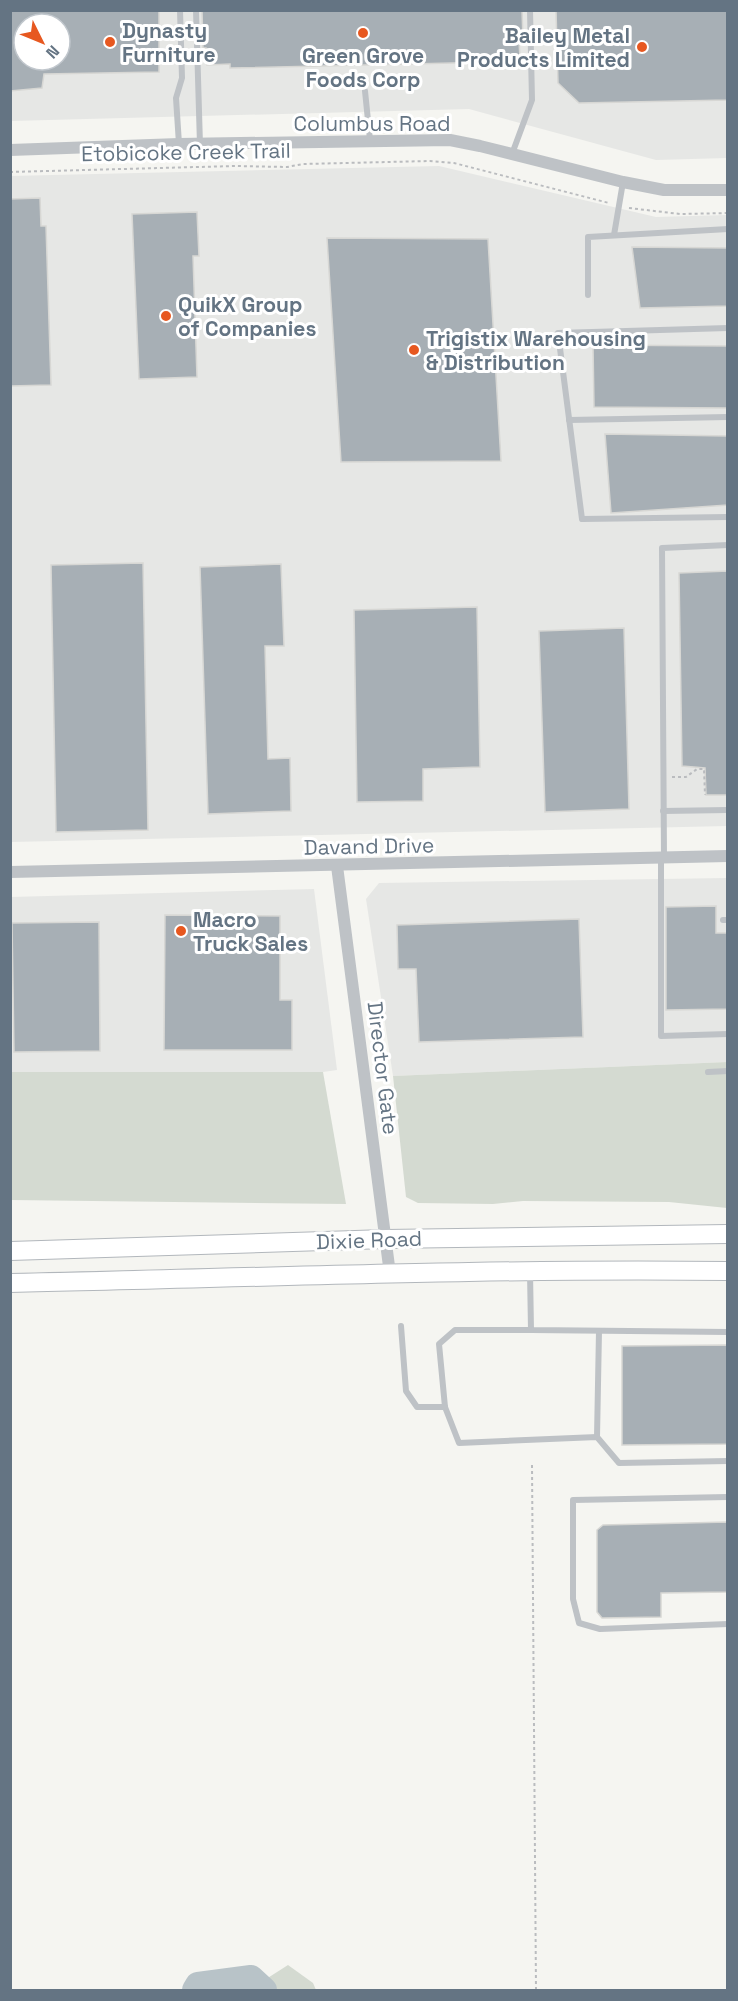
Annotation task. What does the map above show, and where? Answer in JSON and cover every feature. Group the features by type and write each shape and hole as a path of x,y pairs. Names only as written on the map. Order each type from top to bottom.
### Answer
{"main road":[{"name":"Dixie Road","path":"10,1251 386,1239 728,1234"},
{"name":"Dixie Road","path":"10,1283 390,1274 728,1271"}],"street":[{"name":"Columbus Road","path":"10,150 179,144 450,140 664,190 728,190"},
{"name":"Davand Drive","path":"10,872 728,856"},
{"name":"Director Gate","path":"337,866 390,1274"}],"lane":[{"path":"179,144 176,98 182,78 180,10"},
{"path":"196,10 200,145"},
{"path":"512,154 532,100 530,10"},
{"path":"365,91 370,140"},
{"path":"614,235 623,182"},
{"path":"588,295 588,237 728,229"},
{"path":"728,328 558,333 582,519 728,517"},
{"path":"569,420 728,417"},
{"path":"728,545 662,548 664,778 661,1036 728,1034"},
{"path":"663,811 728,810"},
{"path":"708,1072 728,1071"},
{"path":"530,1272 531,1330"},
{"path":"401,1326 406,1391 417,1407 446,1407"},
{"path":"597,1437 459,1443 446,1407 439,1344 455,1330 728,1332"},
{"path":"599,1331 597,1437 619,1463 728,1461"},
{"path":"728,1497 573,1500 573,1599 579,1623 600,1629 728,1624"}],"path":[{"name":"Etobicoke Creek Trail","path":"10,172 235,166 287,167 353,162 442,161 609,204"},
{"path":"629,208 680,214 728,213"},
{"path":"664,778 686,777 697,769 704,769 705,795"},
{"path":"532,1465 536,1990"}],"shaded area":[{"path":"10,11 727,11 727,158 656,160 469,109 11,121"},
{"path":"439,166 656,217 727,215 727,826 11,842 10,176"},
{"path":"727,878 727,1062 393,1076 366,899 379,883"},
{"path":"314,889 337,1070 323,1072 11,1072 10,897"},
{"path":"727,1062 727,1208 669,1202 418,1203 406,1197 393,1076"},
{"path":"11,1072 323,1072 346,1204 11,1200"},
{"path":"288,1965 313,1983 316,1990 249,1990"}],"building":[{"name":"Dynasty Furniture","path":"10,10 159,10 159,72 44,74 42,88 10,91"},
{"name":"Green Grove Foods Corp","path":"202,10 522,10 523,40 519,41 520,58 497,59 497,62 230,68 230,64 207,65 206,48 203,48"},
{"name":"Bailey Metal Products Limited","path":"556,10 728,10 728,100 579,103 558,83"},
{"path":"40,198 41,226 46,226 51,385 10,386 10,199"},
{"name":"QuikX Group of Companies","path":"197,212 199,256 193,256 197,377 139,379 132,214"},
{"name":"Trigistix Warehousing & Distribution","path":"327,238 488,239 501,461 341,462"},
{"path":"632,247 728,248 728,306 640,308"},
{"path":"593,345 728,346 728,408 594,407"},
{"path":"605,434 728,436 728,505 611,513"},
{"path":"143,563 148,830 56,832 51,565"},
{"path":"281,564 284,646 265,646 268,759 290,758 291,811 208,814 200,567"},
{"path":"728,571 728,795 706,795 705,768 682,766 679,573"},
{"path":"477,607 480,767 423,769 423,801 357,802 354,610"},
{"path":"624,628 629,809 545,812 539,631"},
{"path":"716,906 716,933 728,933 728,1009 666,1010 666,907"},
{"path":"165,915 280,916 280,1000 292,1000 292,1050 164,1050"},
{"path":"579,919 583,1037 419,1042 416,969 398,969 397,925"},
{"path":"99,922 100,1051 14,1052 12,923"},
{"path":"728,1345 728,1444 622,1445 622,1346"},
{"path":"728,1522 728,1592 661,1593 661,1617 602,1618 597,1612 597,1530 603,1525"}],"waterway":[{"path":"195,1990 198,1985 251,1978 264,1990"}],"place":[{"name":"Green Grove Foods Corp","path":"363,33"},
{"name":"Dynasty Furniture","path":"110,42"},
{"name":"Bailey Metal Products Limited","path":"642,47"},
{"name":"QuikX Group of Companies","path":"166,316"},
{"name":"Trigistix Warehousing & Distribution","path":"414,350"},
{"name":"Macro Truck Sales","path":"181,931"}]}
